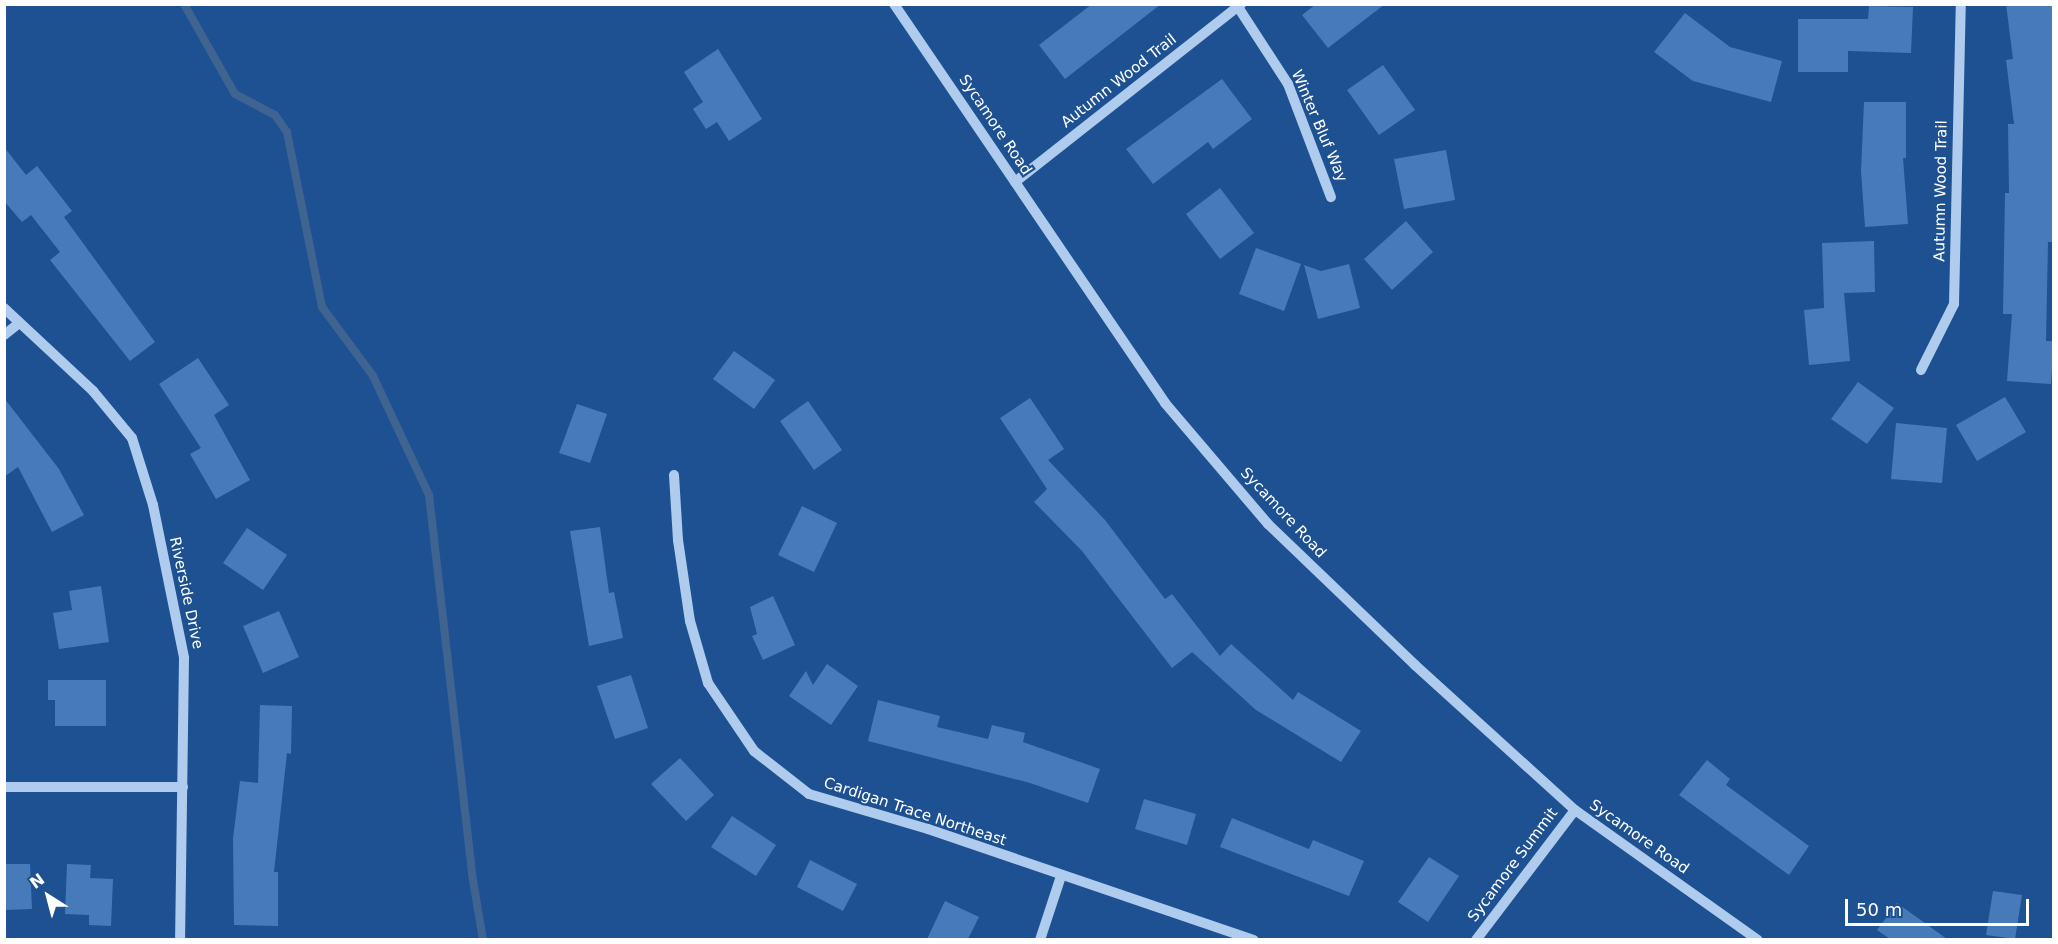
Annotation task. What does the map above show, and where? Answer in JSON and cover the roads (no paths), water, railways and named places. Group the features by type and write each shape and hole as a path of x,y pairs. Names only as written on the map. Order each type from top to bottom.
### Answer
{"street":[{"name":"Sycamore Road","path":"894,4 1166,403 1268,524 1415,665 1575,810 1758,939"},
{"name":"Autumn Wood Trail","path":"1921,370 1954,304 1961,4"},
{"name":"Autumn Wood Trail","path":"1015,182 1240,6"},
{"name":"Winter Bluf Way","path":"1240,6 1288,84 1331,197"},
{"name":"Riverside Drive","path":"4,308 18,324 93,391 132,438 153,505 184,658 180,939"},
{"path":"4,335 18,324"},
{"name":"Cardigan Trace Northeast","path":"674,475 678,540 690,621 708,683 754,751 809,794 928,829 1061,876 1254,939"},
{"path":"4,787 183,787"},
{"name":"Sycamore Summit","path":"1476,939 1575,810"},
{"path":"1040,939 1061,876"}],"waterway":[{"path":"184,4 235,94 275,115 287,132 322,307 373,376 429,495 472,874 483,940"}]}
